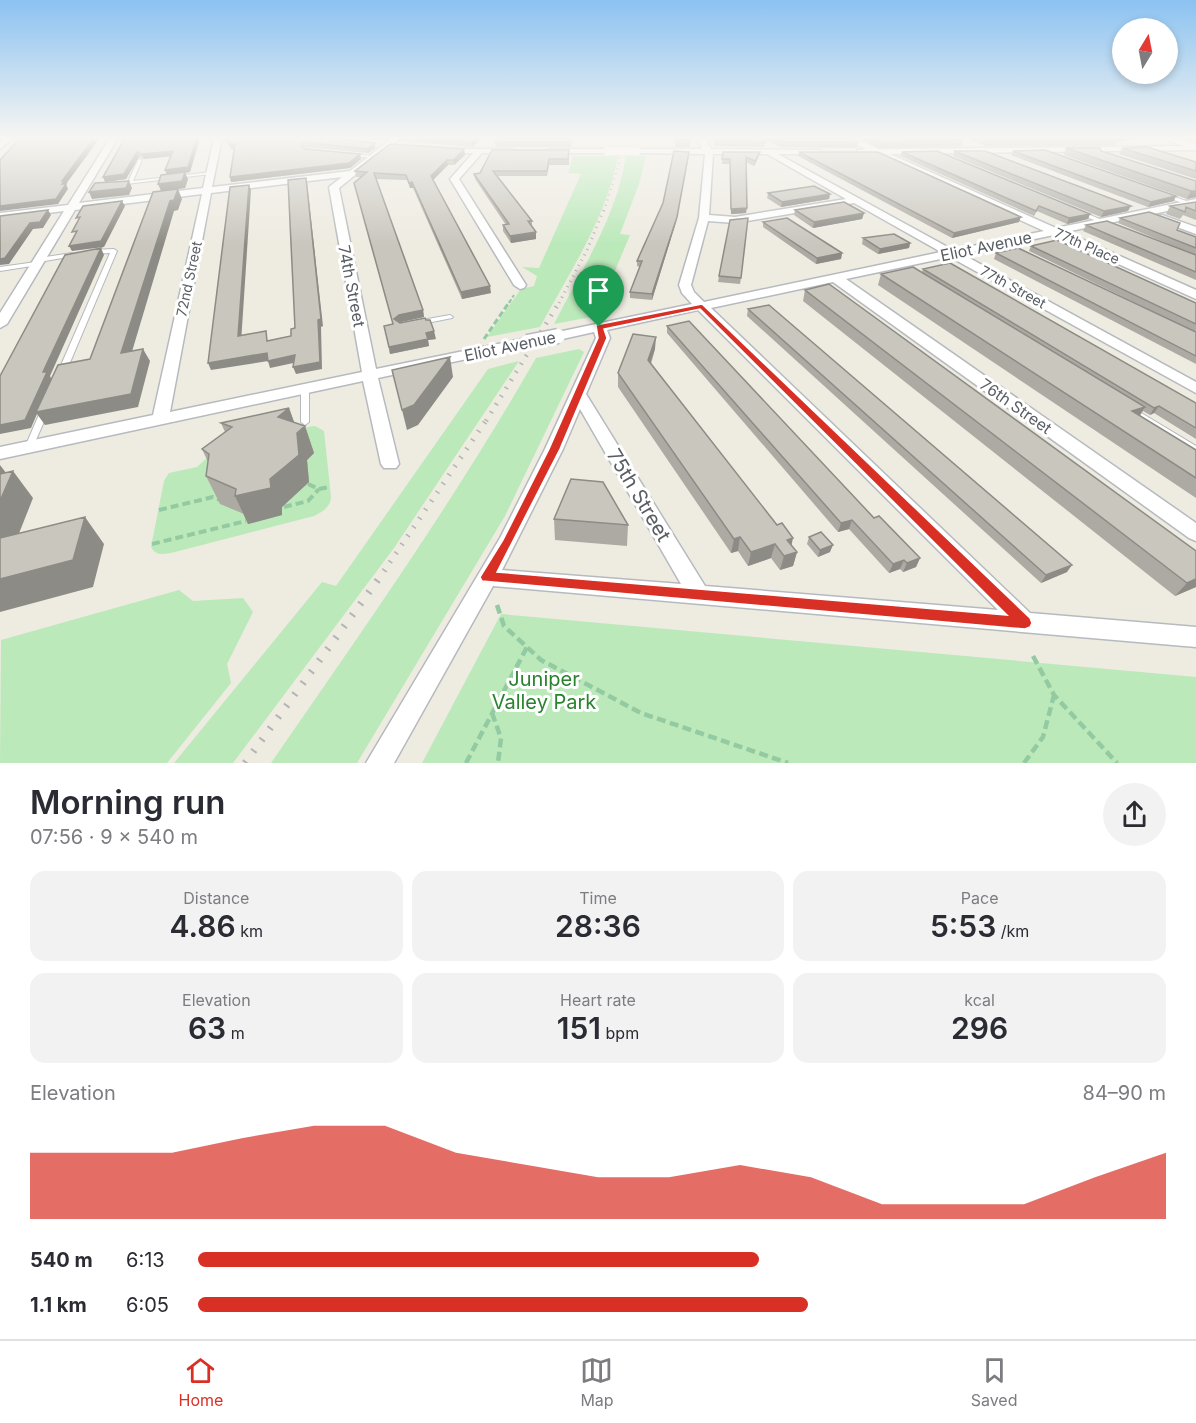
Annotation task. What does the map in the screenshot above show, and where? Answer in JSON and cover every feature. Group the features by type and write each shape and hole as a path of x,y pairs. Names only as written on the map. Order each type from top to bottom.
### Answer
{"street":[{"path":"0,324 71,207 88,187 95,174"},
{"name":"72nd Street","path":"160,420 211,174"},
{"path":"0,216 346,174"},
{"name":"74th Street","path":"350,174 334,187 370,376 390,464"},
{"path":"460,174 454,179 520,285"},
{"path":"707,174 704,219 685,285 688,293 1025,623"},
{"name":"77th Street","path":"807,174 1196,388"},
{"name":"77th Place","path":"927,174 1196,295"},
{"path":"704,219 735,220 855,200"},
{"path":"1125,204 1196,231"},
{"name":"Eliot Avenue","path":"0,453 1194,204"},
{"name":"76th Street","path":"836,278 1196,533"},
{"path":"379,763 507,543 554,449 603,338 599,327"},
{"name":"75th Street","path":"578,393 699,596"},
{"path":"487,577 1196,637"}],"lane":[{"path":"130,183 134,174"},
{"path":"112,185 206,174"},
{"path":"1164,195 1194,204"},
{"path":"1078,212 1117,228"},
{"path":"1003,243 1037,260"},
{"path":"59,379 114,251 88,253"},
{"path":"0,269 77,255"},
{"path":"897,265 909,272"},
{"path":"411,325 450,317"},
{"path":"305,389 306,422"},
{"path":"29,447 50,400"},
{"path":"1127,407 1196,450"}],"path":[{"path":"482,340 520,285"},
{"path":"308,484 319,489 330,487"},
{"path":"284,507 308,501 319,489"},
{"path":"159,510 213,497 220,500"},
{"path":"152,544 246,521"},
{"path":"497,605 504,626 541,660 641,713 788,763"},
{"path":"466,763 527,647"},
{"path":"1033,656 1054,695 1117,763"},
{"path":"1024,763 1043,736 1054,695"},
{"path":"492,713 501,738 498,763"}],"green space":[{"path":"576,174 614,174 586,244 540,327 487,337 521,289 534,286 537,276 522,267 539,268 581,174"},
{"path":"622,174 642,174 620,234 630,235 596,316 554,324 597,243 615,200"},
{"path":"579,349 584,352 505,516 357,763 271,763 441,513 536,358"},
{"path":"519,361 394,548 233,763 174,763 322,582 336,586 488,369"},
{"path":"315,426 324,431 331,497 328,507 323,511 314,516 175,552 162,554 153,550 151,547 164,481 169,473 197,467 209,456 298,434 307,427"},
{"path":"179,590 193,601 243,598 253,612 227,664 231,683 167,763 0,763 1,640"},
{"name":"Juniper Valley Park","path":"501,614 1196,677 1196,763 422,763"}],"building":[{"path":"0,174 68,174 62,181 65,181 62,184 66,184 56,199 0,206"},
{"path":"105,174 124,174 124,174 103,177"},
{"path":"184,174 182,181 158,184 161,175"},
{"path":"231,174 259,174 230,177"},
{"path":"365,174 374,174 423,310 399,315 394,319 400,323 425,318 430,320 434,331 426,333 428,339 389,347 384,326 393,324 354,183"},
{"path":"384,174 433,174 431,176 490,286 461,292 412,182 409,183 406,175"},
{"path":"474,174 495,174 532,221 528,221 536,232 510,236 503,225 509,224"},
{"path":"669,174 685,174 677,217 652,294 630,292 642,261 637,261 663,203"},
{"path":"730,174 746,174 747,208 731,209"},
{"path":"840,174 926,174 1021,217 954,233"},
{"path":"951,174 992,174 1090,214 1069,218 1039,206 1036,211"},
{"path":"1011,174 1045,174 1131,206 1104,211"},
{"path":"1074,174 1112,174 1176,196 1151,202"},
{"path":"1140,174 1173,174 1196,181 1196,191"},
{"path":"306,178 321,319 318,320 320,362 293,367 295,355 268,361 267,353 208,363 230,187 249,185 238,336 266,331 267,341 291,336 291,329 295,328 288,180"},
{"path":"129,181 126,188 89,192 95,183"},
{"path":"814,186 830,194 782,202 768,193"},
{"path":"178,189 174,200 170,201 121,353 143,349 131,394 36,412 58,365 90,359 153,192"},
{"path":"122,201 101,241 69,246 77,231 72,232 80,217 76,218 83,206"},
{"path":"844,202 864,213 814,222 795,210"},
{"path":"1196,202 1196,211 1186,207 1185,212 1170,206"},
{"path":"48,210 40,222 30,223 5,258 0,259 0,216"},
{"path":"1149,212 1180,223 1177,230 1196,237 1196,248 1120,218"},
{"path":"748,218 741,278 719,276 730,220"},
{"path":"787,218 842,253 817,258 763,222"},
{"path":"1107,221 1196,255 1196,272 1086,225"},
{"path":"894,234 910,243 880,249 863,238"},
{"path":"1057,240 1196,303 1196,324 1031,246"},
{"path":"101,248 43,372 47,372 25,420 0,425 0,376 65,255"},
{"path":"1018,248 1196,332 1196,356 996,253"},
{"path":"950,263 1196,403 1196,428 1159,406 1154,408 923,269"},
{"path":"913,267 1145,407 1132,411 1196,450 1196,478 881,274"},
{"path":"829,284 1196,551 1196,579 1187,583 805,290"},
{"path":"769,305 1072,565 1046,575 748,309"},
{"path":"689,321 874,518 879,516 920,558 907,563 904,560 893,564 852,520 841,523 667,326"},
{"path":"633,334 656,337 648,360 777,525 782,523 793,538 787,540 797,552 784,556 775,544 751,552 740,537 734,539 618,373"},
{"path":"450,357 414,405 402,410 392,370"},
{"path":"289,408 278,417 305,426 297,433 299,455 270,479 271,488 235,496 236,489 206,476 209,454 202,449 232,427 221,423"},
{"path":"13,471 0,501 0,474"},
{"path":"571,479 603,482 628,525 554,519"},
{"path":"85,517 73,560 0,579 0,538"},
{"path":"821,532 833,545 820,550 809,537"}],"railway":[{"path":"604,211 616,174"},
{"path":"559,303 587,250 604,209"},
{"path":"486,421 560,301"},
{"path":"384,571 487,419"},
{"path":"245,763 385,570"}],"route":[{"path":"702,306 1025,623 487,577 507,543 554,449 603,338 599,327 702,306"}]}
